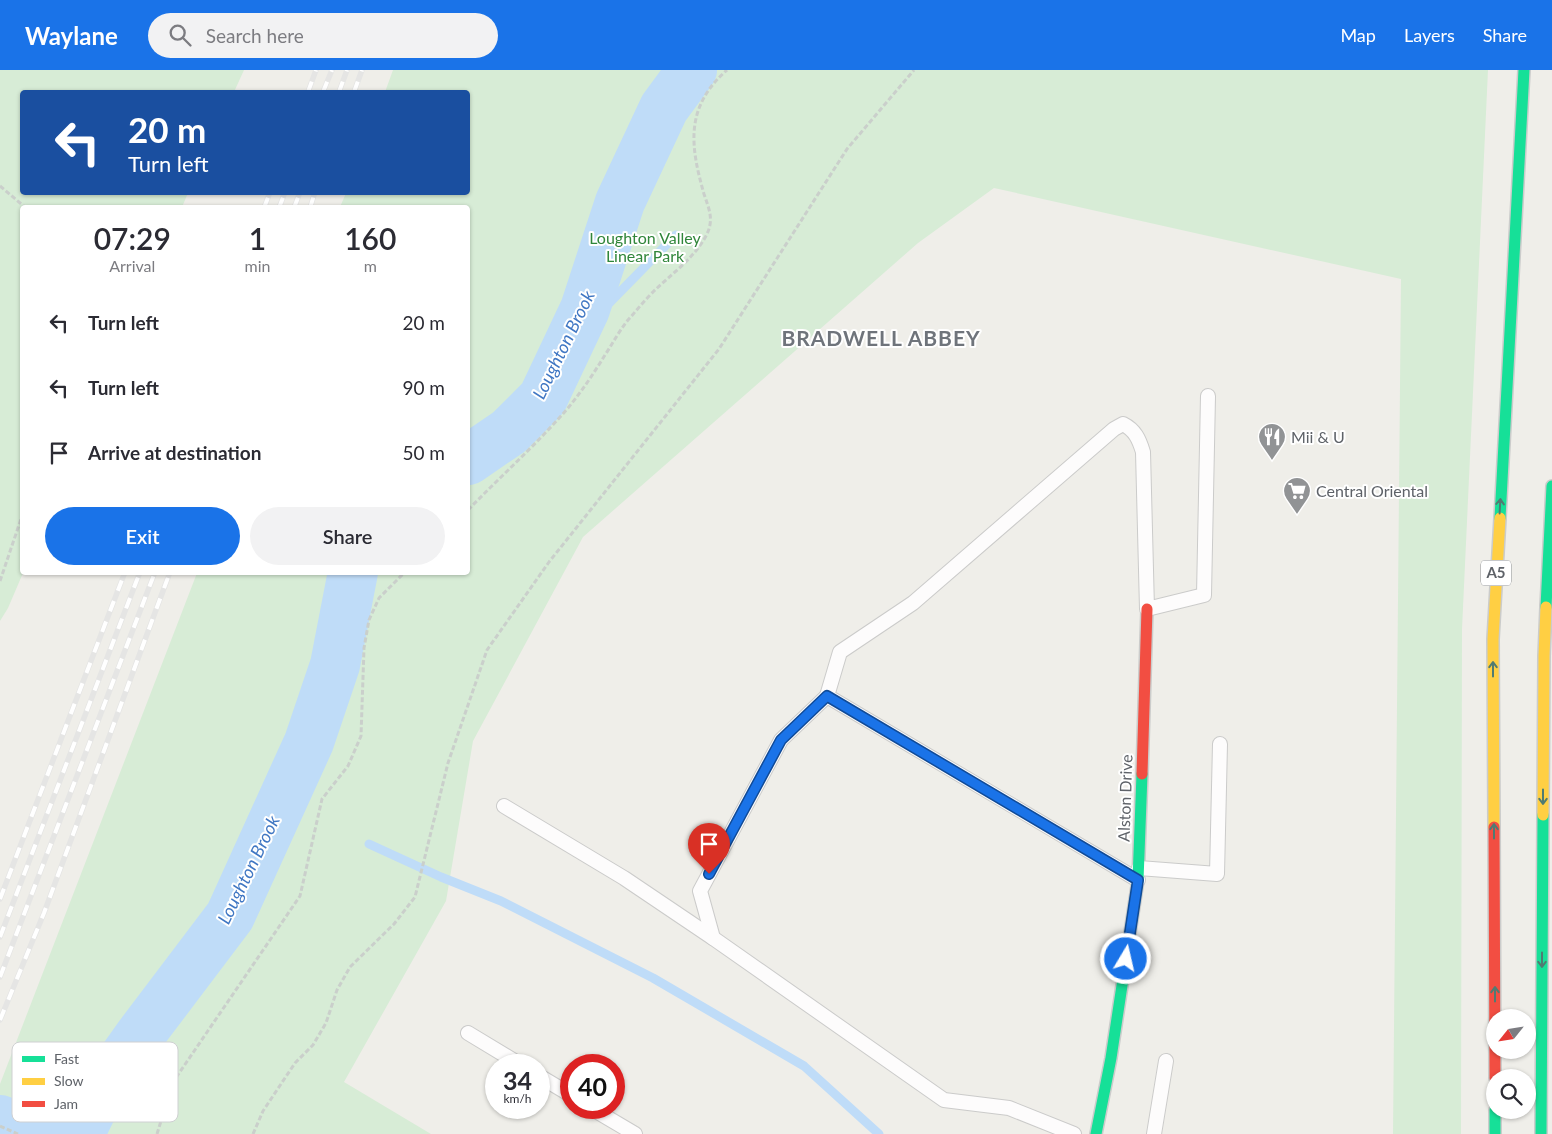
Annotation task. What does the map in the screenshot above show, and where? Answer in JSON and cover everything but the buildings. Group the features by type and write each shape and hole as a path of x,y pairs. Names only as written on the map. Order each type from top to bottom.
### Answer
{"main road":[{"name":"A5","path":"1495,1069 1493,639 1524,70"},
{"path":"1541,1134 1544,656 1552,486"},
{"name":"Alston Drive","path":"1096,1134 1111,1058 1138,874 1147,609"},
{"path":"1495,1119 1495,1134"}],"lane":[{"path":"713,938 700,891 781,740 827,696 840,652 913,603 1114,429 1123,424 1138,437 1143,452 1147,609 1204,595 1208,396"},
{"path":"827,696 1138,874 1217,874 1220,744"},
{"path":"504,806 624,878 944,1100 1009,1108 1074,1134"},
{"path":"468,1033 503,1054"},
{"path":"1154,1134 1166,1061"},
{"path":"610,1119 635,1134"}],"path":[{"path":"470,508 538,441 569,406 598,367 624,325 653,292 678,270 707,235 712,220 696,166 693,140 701,102 712,86 727,70"},
{"path":"253,1134 267,1104 295,1063 313,1045 326,1023 337,990 350,967 394,924 415,897 448,763 487,650 549,562 719,349 847,149 914,70"},
{"path":"0,186 22,205"},
{"path":"0,581 20,522"},
{"path":"178,1075 300,896 322,799 348,766 361,736 364,648 369,620 380,598 402,575"},
{"path":"157,1134 161,1122"},
{"path":"0,1126 18,1134"}],"green space":[{"path":"0,70 244,70 235,90 20,90 20,195 187,195 183,205 20,205 20,575 22,575 8,608 0,621"},
{"name":"Loughton Valley Linear Park","path":"393,70 1488,70 1462,629 1461,1134 1393,1134 1401,279 994,188 918,243 583,537 473,741 446,901 344,1082 431,1134 0,1134 0,1084 12,1053 12,1122 178,1122 178,1042 16,1042 196,575 470,575 470,205 341,205 345,195 470,195 470,90 386,90"}],"waterway":[{"name":"Loughton Brook","path":"470,459 509,432 543,398 585,309 620,202 664,108 692,70"},
{"path":"568,345 676,235"},
{"name":"Loughton Brook","path":"135,1042 230,916 309,742 335,665 352,575"},
{"path":"369,844 441,877 501,901 653,978 804,1066 879,1134"},
{"name":"Loughton Brook","path":"0,1120 32,1134"},
{"name":"Loughton Brook","path":"76,1134 85,1122"}],"railway":[{"path":"309,90 316,70"},
{"path":"324,90 332,70"},
{"path":"340,90 347,70"},
{"path":"355,90 362,70"},
{"path":"265,205 269,195"},
{"path":"280,205 284,195"},
{"path":"295,205 299,195"},
{"path":"311,205 314,195"},
{"path":"0,899 124,575"},
{"path":"0,937 139,575"},
{"path":"0,977 154,575"},
{"path":"0,1020 44,913 169,575"}],"traffic: fast":[{"path":"1500,518 1524,70"},
{"path":"1546,607 1552,486"},
{"path":"1096,1134 1111,1058 1138,880 1142,774"},
{"path":"1541,1134 1543,815"},
{"path":"1495,1119 1495,1134"}],"traffic: slow":[{"path":"1494,827 1493,639 1500,518"},
{"path":"1543,815 1546,607"}],"traffic: jam":[{"path":"1142,774 1147,609"},
{"path":"1494,827 1495,1069"}],"place":[{"name":"Mii & U","path":"1272,461"},
{"name":"Central Oriental","path":"1297,515"}],"district":[{"name":"BRADWELL ABBEY","path":"881,339"}],"route":[{"path":"709,874 781,740 827,696 1138,880 1126,959"}]}
